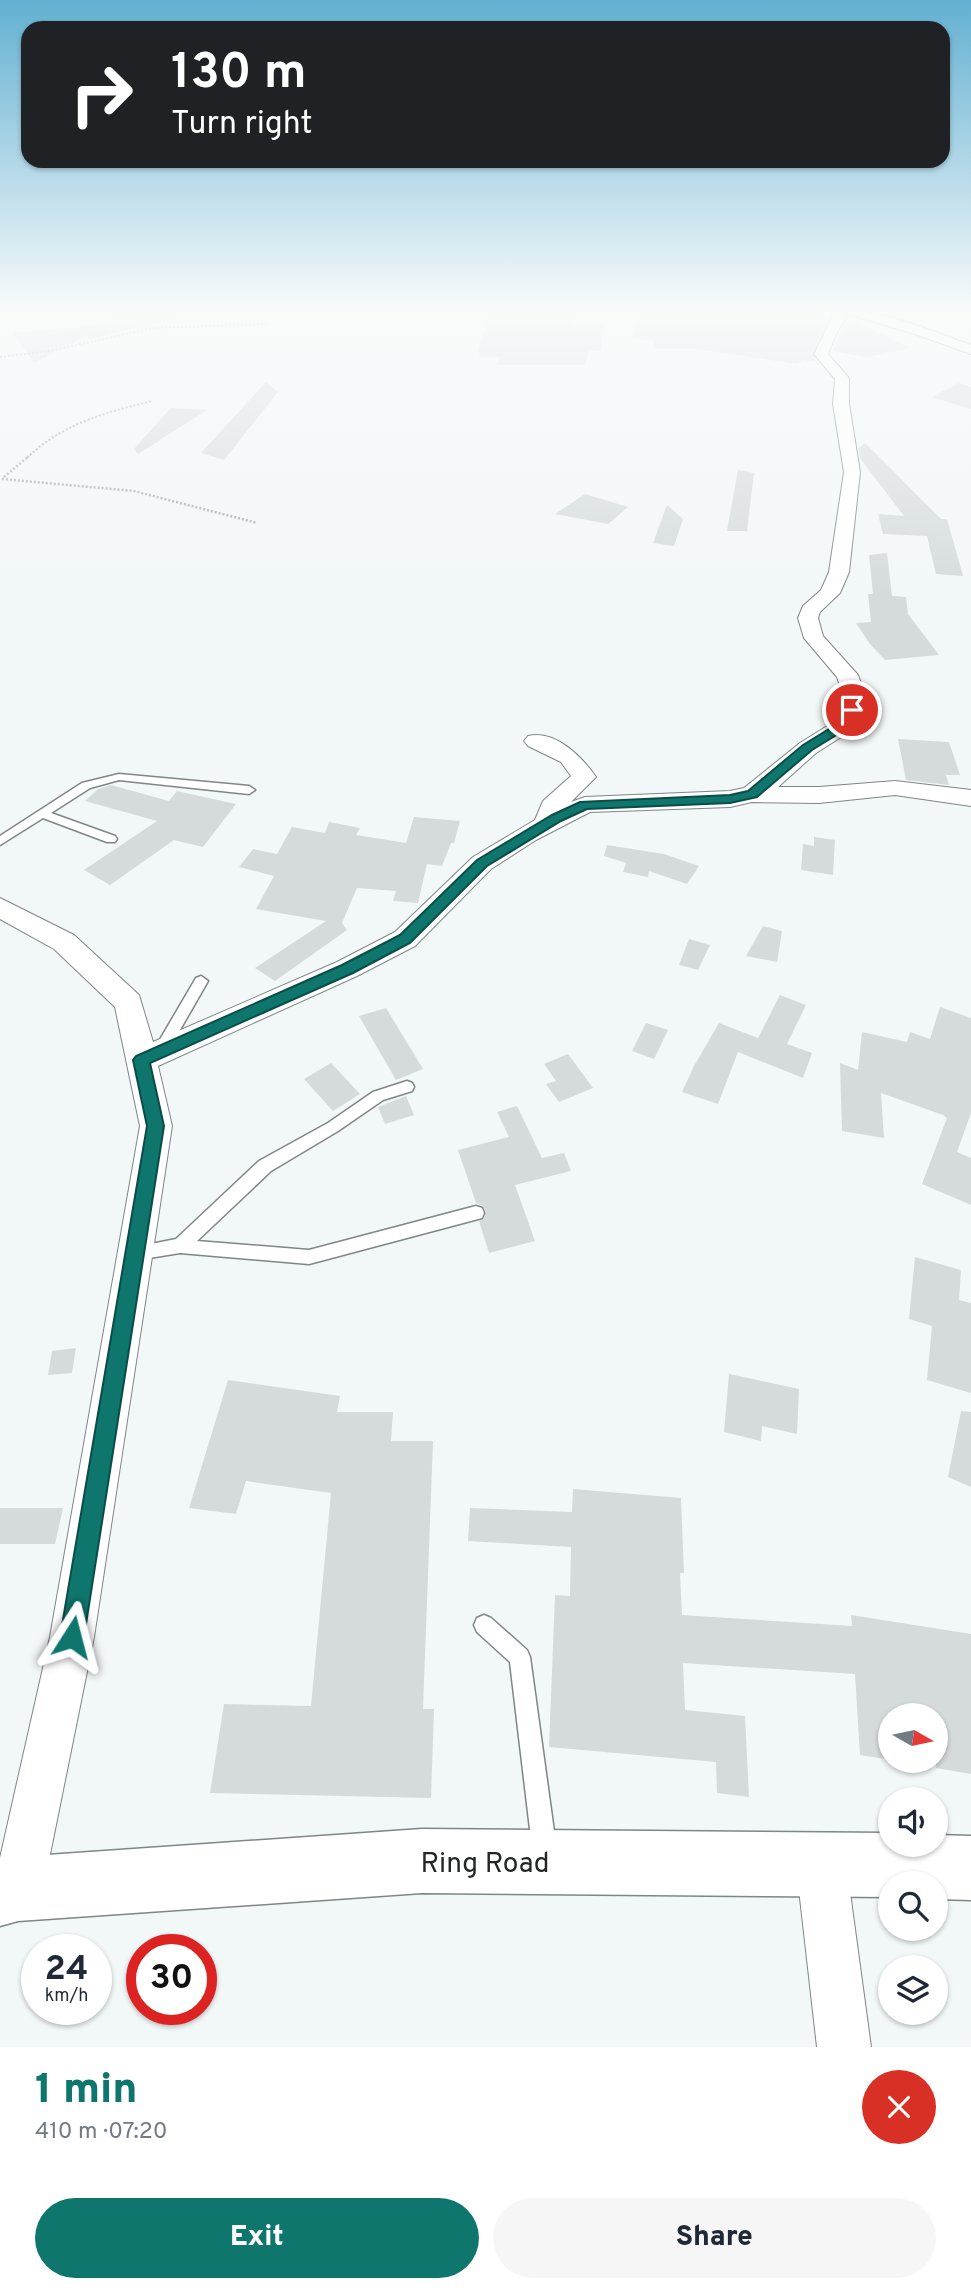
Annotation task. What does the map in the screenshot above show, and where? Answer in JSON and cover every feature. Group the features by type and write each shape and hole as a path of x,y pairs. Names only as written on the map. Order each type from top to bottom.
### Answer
{"main road":[{"name":"Ring Road","path":"9,1892 422,1861 821,1863 971,1868"}],"street":[{"path":"752,794 808,748 841,727 852,710 846,675 814,638 808,618 810,610 830,593 839,572 852,459 841,405"},
{"path":"536,741 569,758 584,776 552,806 546,826"},
{"path":"150,1057 347,969 405,939 482,863 527,834 585,805 730,799 752,794 819,795 895,788 971,798"},
{"path":"0,907 64,942 129,1003 150,1057 156,1126 72,1637 9,1892"},
{"path":"821,1863 844,2047"}],"lane":[{"path":"0,841 86,785 119,777 249,790"},
{"path":"40,813 111,839"},
{"path":"150,1057 201,981"},
{"path":"180,1246 265,1166 333,1127 378,1096 407,1087"},
{"path":"135,1253 180,1246 309,1257 476,1213"},
{"path":"484,1625 520,1657 546,1862"}],"path":[{"path":"1,479 23,463 43,443 74,425 97,414 137,405"},
{"path":"1,479 134,491 257,523"}],"building":[{"path":"245,405 268,405 224,460 201,453"},
{"path":"956,405 971,405 971,409"},
{"path":"171,408 207,410 138,454 134,449"},
{"path":"865,443 941,519 947,519 963,576 936,574 927,536 883,534 878,514 904,516 860,458 859,448"},
{"path":"738,470 754,473 747,531 727,531"},
{"path":"585,494 628,507 608,524 555,514"},
{"path":"667,505 683,519 674,546 653,543"},
{"path":"887,553 892,596 906,597 908,614 939,655 885,660 856,623 871,622 868,594 873,594 869,555"},
{"path":"898,739 949,742 960,775 946,775 949,785 906,780"},
{"path":"111,785 169,801 177,791 236,804 203,847 174,840 110,885 84,870 157,821 85,801 98,789"},
{"path":"414,817 460,821 454,843 451,843 442,866 427,864 418,903 393,901 396,891 357,888 342,923 347,930 275,981 255,968 326,921 256,909 274,876 239,867 253,849 277,854 292,827 325,833 329,822 360,828 356,835 406,843"},
{"path":"814,837 835,840 833,875 801,870 803,844 814,846"},
{"path":"607,845 664,854 699,866 687,884 649,871 648,877 623,872 626,863 604,856"},
{"path":"763,926 782,931 777,962 746,956"},
{"path":"689,939 710,945 698,970 679,965"},
{"path":"780,995 806,1005 787,1044 812,1053 803,1078 738,1052 718,1104 682,1092 719,1023 758,1038"},
{"path":"940,1007 971,1018 971,1113 957,1152 971,1158 971,1205 922,1184 947,1118 943,1115 881,1093 884,1138 842,1131 840,1063 858,1070 862,1032 907,1042 910,1032 930,1039"},
{"path":"386,1008 423,1069 396,1080 359,1016"},
{"path":"646,1023 668,1030 654,1059 632,1051"},
{"path":"568,1054 593,1088 559,1102 546,1084 556,1081 544,1064"},
{"path":"331,1063 360,1094 333,1111 304,1079"},
{"path":"406,1096 414,1115 385,1124 378,1107"},
{"path":"517,1106 542,1158 564,1153 571,1171 515,1185 535,1241 489,1253 479,1221 484,1219 486,1212 483,1206 476,1203 458,1150 509,1137 497,1112"},
{"path":"915,1257 961,1270 959,1300 971,1303 971,1393 927,1380 932,1326 909,1319"},
{"path":"76,1348 72,1373 48,1375 52,1351"},
{"path":"729,1374 799,1389 797,1434 762,1426 761,1441 724,1432"},
{"path":"228,1380 340,1396 337,1412 393,1412 391,1441 433,1441 423,1709 434,1709 431,1798 210,1793 224,1704 311,1706 331,1493 246,1481 236,1514 189,1508"},
{"path":"961,1411 971,1412 971,1487 948,1477"},
{"path":"573,1489 681,1498 684,1573 680,1573 682,1615 852,1626 851,1615 971,1634 971,1774 948,1770 948,1703 878,1703 878,1758 860,1755 855,1674 683,1663 685,1710 745,1716 749,1797 717,1793 716,1762 549,1747 555,1595 570,1596 571,1547 468,1541 470,1508 572,1512"},
{"path":"0,1508 63,1508 55,1544 0,1544"}],"route":[{"path":"72,1637 156,1126 142,1060 347,969 405,939 482,863 556,818 566,816 585,805 730,799 752,794 808,748 841,727 852,710"}]}
